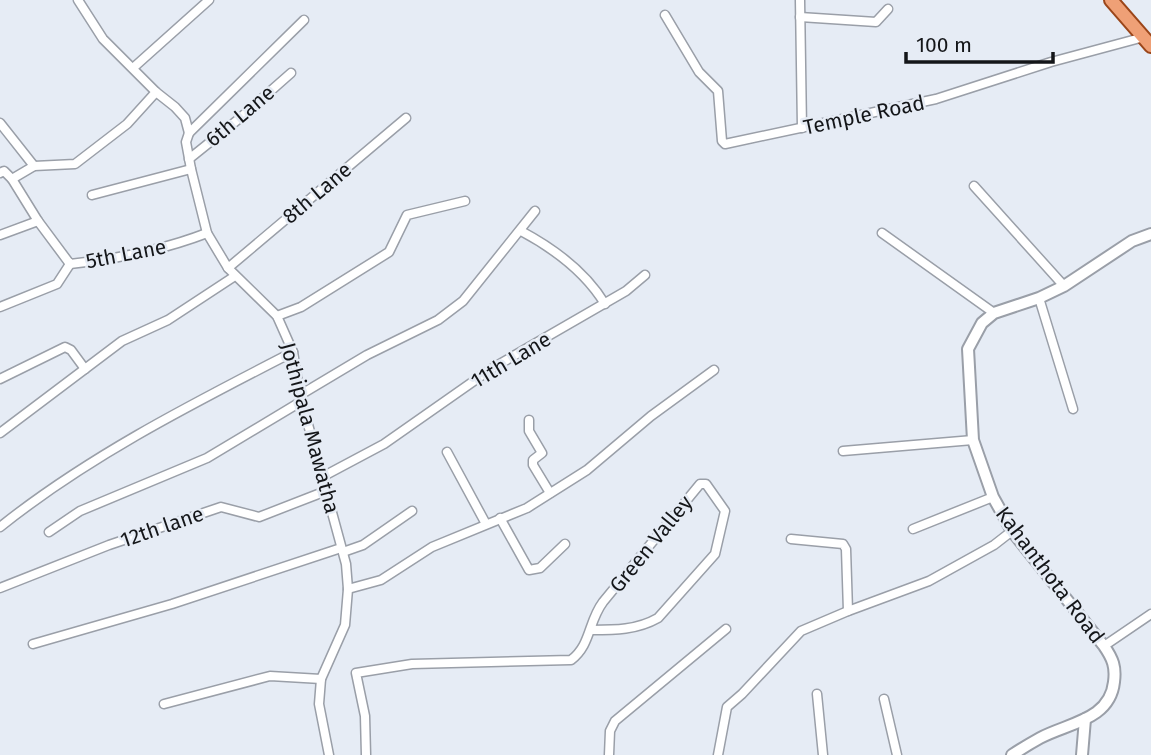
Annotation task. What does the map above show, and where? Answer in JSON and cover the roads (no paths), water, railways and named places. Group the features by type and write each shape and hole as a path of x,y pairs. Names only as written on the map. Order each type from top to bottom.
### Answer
{"main road":[{"path":"1111,0 1147,42"},
{"path":"994,313 1040,298 1064,286 1132,241 1151,234"},
{"name":"Kahanthota Road","path":"994,313 982,323 968,349 973,440 993,497 1013,531 1104,646 1112,658 1115,670 1109,701 1097,713 1041,737 1012,755"},
{"path":"1082,755 1085,719"}],"street":[{"path":"78,0 103,39 185,118 189,133 304,20"},
{"path":"133,68 209,0"},
{"path":"800,0 802,128"},
{"path":"800,17 876,22 888,9"},
{"name":"Temple Road","path":"665,15 699,72 718,91 722,141 725,144 936,99 1051,62 1147,42"},
{"name":"6th Lane","path":"189,159 291,73"},
{"path":"0,173 4,171 12,179 34,166 75,164 127,124 156,92"},
{"name":"8th Lane","path":"228,268 406,118"},
{"path":"0,123 34,166"},
{"name":"Jothipala Mawatha","path":"189,133 186,142 189,159 207,233 234,276 277,316 293,352 301,398 342,550 348,589 345,625 321,679 319,704 328,755"},
{"path":"92,195 191,169"},
{"name":"5th Lane","path":"12,179 38,221 70,264 116,259 180,244 207,233"},
{"path":"974,186 1064,286"},
{"path":"277,316 301,307 389,252 407,215 465,201"},
{"path":"49,532 80,511 207,458 367,355 438,320 463,301 535,211"},
{"path":"0,235 38,221"},
{"path":"521,231 580,274 594,287 605,304"},
{"path":"882,233 994,313"},
{"path":"0,307 57,284 70,264"},
{"name":"11th Lane","path":"322,477 384,444 491,369 605,304 645,275"},
{"path":"0,433 122,341 169,320 234,276"},
{"path":"1040,298 1073,409"},
{"path":"0,379 65,347 71,349 85,369"},
{"path":"0,527 39,496 179,411 293,352"},
{"path":"348,589 381,580 432,547 527,508 587,470 651,416 714,370"},
{"path":"528,420 529,431 542,453 533,460 533,466 550,493"},
{"path":"843,451 973,440"},
{"path":"447,452 486,524"},
{"name":"Green Valley","path":"366,755 365,716 356,673 412,664 571,660 579,655 592,630 591,621 612,591 700,484 706,484 725,511 715,554 658,618 623,630 592,630"},
{"name":"12th lane","path":"0,588 109,545 221,507 259,517 326,491"},
{"path":"913,529 993,497"},
{"path":"33,644 363,545 412,512"},
{"path":"500,518 529,570 540,568 565,544"},
{"path":"718,755 727,707 801,631 929,581 994,545 1013,531"},
{"path":"791,539 844,544 848,611"},
{"path":"1104,646 1151,614"},
{"path":"609,755 610,731 615,721 726,628"},
{"path":"164,704 270,676 321,679"},
{"path":"817,694 823,755"},
{"path":"884,699 897,755"}]}
